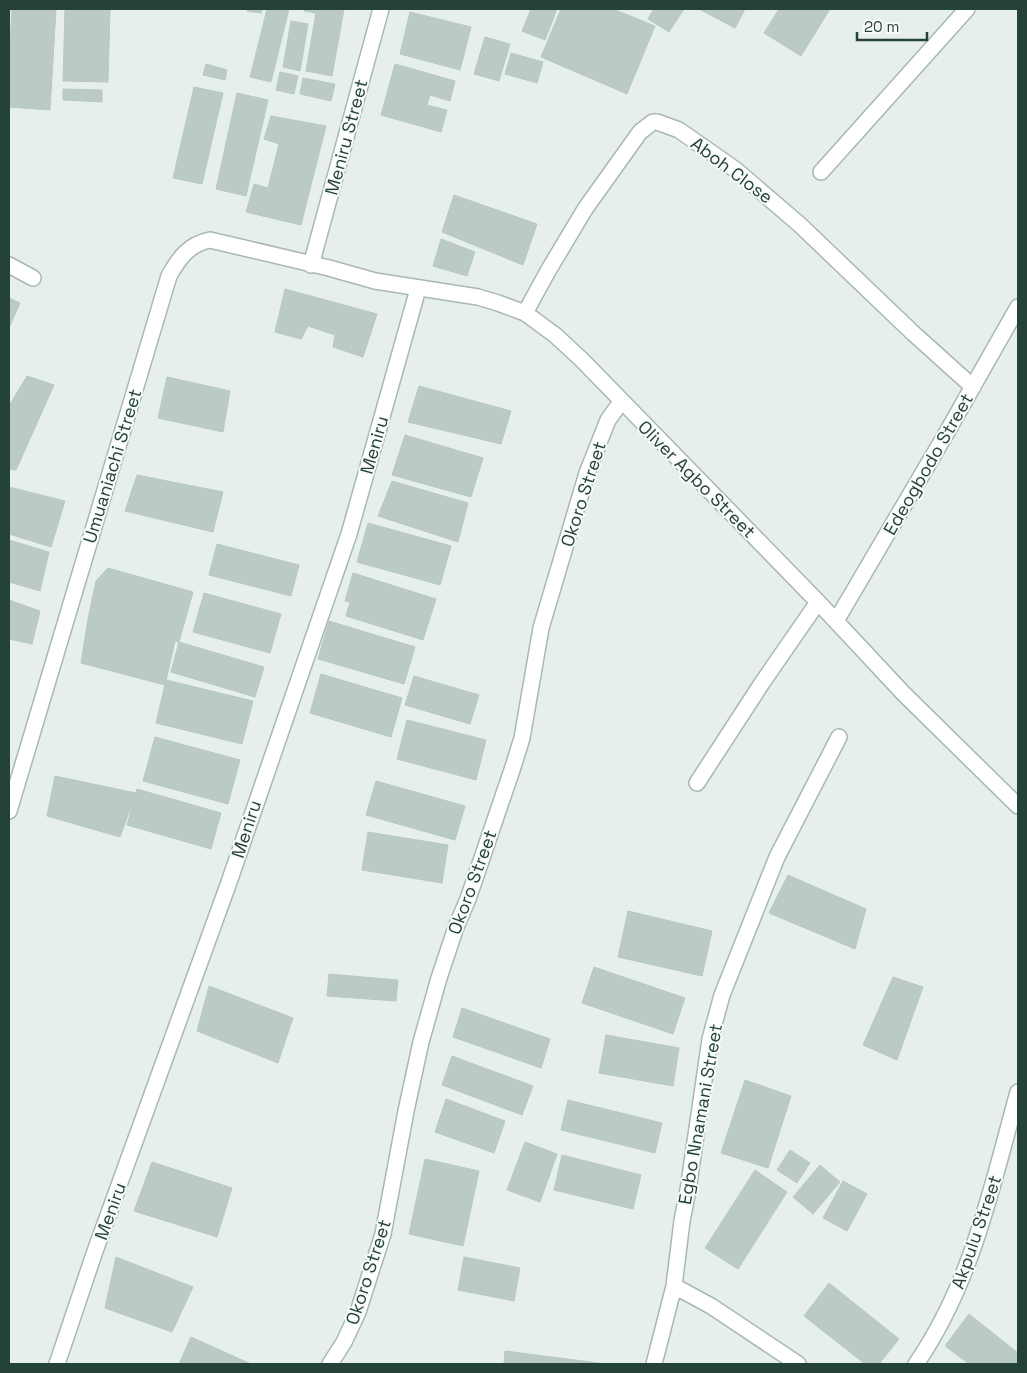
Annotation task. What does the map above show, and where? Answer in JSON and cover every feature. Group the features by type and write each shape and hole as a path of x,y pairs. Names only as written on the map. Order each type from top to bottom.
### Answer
{"street":[{"name":"Meniru Street","path":"311,265 380,9"},
{"path":"821,172 967,9"},
{"name":"Aboh Close","path":"525,313 585,209 640,132 653,122 657,122 679,130 736,170 806,230 913,333 973,386"},
{"name":"Umuaniachi Street","path":"9,811 169,276 179,259 190,248 199,242 210,240 311,265"},
{"name":"Oliver Agbo Street","path":"311,265 375,281 478,298 525,313 561,341 818,602 904,694 1018,806"},
{"path":"9,266 33,278"},
{"name":"Meniru","path":"57,1364 94,1254 228,885 349,534 418,289"},
{"name":"Edeogbodo Street","path":"836,621 1018,307"},
{"name":"Okoro Street","path":"330,1364 344,1342 358,1312 383,1234 406,1111 428,1017 456,926 468,899 522,738 541,628 587,473 608,420 621,402"},
{"path":"696,784 818,602"},
{"name":"Egbo Nnamani Street","path":"654,1364 674,1286 710,1039 722,995 777,857 839,736"},
{"name":"Akpulu Street","path":"916,1364 950,1308 963,1274 991,1194 1018,1092"},
{"path":"674,1286 712,1306 798,1364"}],"building":[{"path":"12,9 56,9 50,110 9,107"},
{"path":"65,9 110,9 108,82 63,81"},
{"path":"248,9 262,9 261,13 247,11"},
{"path":"267,9 289,9 271,82 250,77"},
{"path":"305,9 344,9 332,76 306,71 316,13 304,11"},
{"path":"531,9 557,9 545,40 522,31"},
{"path":"561,9 613,9 655,26 627,94 541,57"},
{"path":"654,9 684,9 669,32 648,19"},
{"path":"699,9 745,9 735,28"},
{"path":"779,9 830,9 801,56 764,33"},
{"path":"410,12 471,27 460,70 400,54"},
{"path":"291,21 308,24 300,71 283,67"},
{"path":"485,37 510,44 499,81 474,74"},
{"path":"511,53 543,62 537,83 505,74"},
{"path":"206,64 227,70 225,80 203,75"},
{"path":"395,64 455,81 450,101 430,95 427,105 447,110 441,132 381,115"},
{"path":"280,72 298,76 294,94 276,90"},
{"path":"303,78 335,84 331,101 300,94"},
{"path":"194,87 223,93 202,184 173,178"},
{"path":"63,89 102,90 102,102 63,100"},
{"path":"237,93 268,100 246,196 216,189"},
{"path":"271,116 326,126 301,225 246,212 254,184 268,188 279,144 264,139"},
{"path":"454,195 537,224 523,265 442,232"},
{"path":"441,239 475,252 467,276 433,266"},
{"path":"285,289 377,314 363,357 333,347 335,335 308,326 301,339 275,332"},
{"path":"9,298 20,303 9,328"},
{"path":"27,376 54,385 16,470 9,469 9,406"},
{"path":"167,377 230,391 223,432 158,418"},
{"path":"419,386 511,411 501,444 408,422"},
{"path":"405,435 483,458 471,497 392,475"},
{"path":"137,475 223,492 213,532 125,511"},
{"path":"392,481 468,503 458,542 378,516"},
{"path":"9,487 65,501 51,547 9,534"},
{"path":"368,523 451,546 440,585 357,562"},
{"path":"9,540 49,552 40,591 9,582"},
{"path":"217,544 299,565 291,596 209,575"},
{"path":"108,568 193,592 179,642 88,619 96,581"},
{"path":"353,573 436,599 423,640 346,616 350,602 345,601"},
{"path":"204,593 281,614 270,653 193,632"},
{"path":"9,600 40,611 32,644 9,639"},
{"path":"88,619 175,641 165,685 81,663"},
{"path":"329,621 415,647 404,684 318,659"},
{"path":"179,642 264,667 255,697 171,672"},
{"path":"321,674 402,698 391,737 310,713"},
{"path":"414,676 479,695 470,724 405,705"},
{"path":"166,680 253,701 242,744 156,723"},
{"path":"407,720 486,740 476,780 397,759"},
{"path":"155,737 240,760 228,804 143,781"},
{"path":"55,776 136,793 120,837 47,816"},
{"path":"376,781 465,806 455,840 366,815"},
{"path":"137,789 221,813 211,849 127,825"},
{"path":"368,832 448,845 442,883 362,870"},
{"path":"788,875 866,909 855,949 769,913"},
{"path":"628,911 712,931 702,976 618,957"},
{"path":"594,967 685,998 673,1034 582,1003"},
{"path":"329,974 398,980 396,1001 327,996"},
{"path":"893,977 923,987 897,1060 863,1045"},
{"path":"209,986 293,1018 278,1063 197,1031"},
{"path":"462,1008 550,1039 541,1068 453,1037"},
{"path":"606,1035 679,1048 673,1086 599,1073"},
{"path":"452,1056 533,1086 522,1115 442,1085"},
{"path":"745,1080 791,1096 768,1168 721,1153"},
{"path":"446,1099 505,1121 494,1153 435,1132"},
{"path":"568,1100 662,1123 655,1153 561,1130"},
{"path":"525,1142 557,1154 540,1202 507,1190"},
{"path":"790,1150 810,1163 797,1183 777,1170"},
{"path":"562,1155 641,1175 633,1209 554,1190"},
{"path":"425,1159 479,1171 463,1246 409,1234"},
{"path":"152,1162 232,1188 217,1237 134,1211"},
{"path":"820,1165 840,1182 813,1214 793,1197"},
{"path":"755,1170 787,1192 738,1269 705,1248"},
{"path":"843,1181 867,1194 847,1231 823,1218"},
{"path":"116,1257 193,1287 172,1332 105,1308"},
{"path":"464,1257 520,1268 514,1301 458,1290"},
{"path":"829,1283 899,1339 879,1364 865,1364 804,1316"},
{"path":"969,1314 1018,1353 1018,1364 969,1364 945,1346"},
{"path":"191,1337 251,1364 179,1364"},
{"path":"505,1351 607,1364 504,1364"}]}
